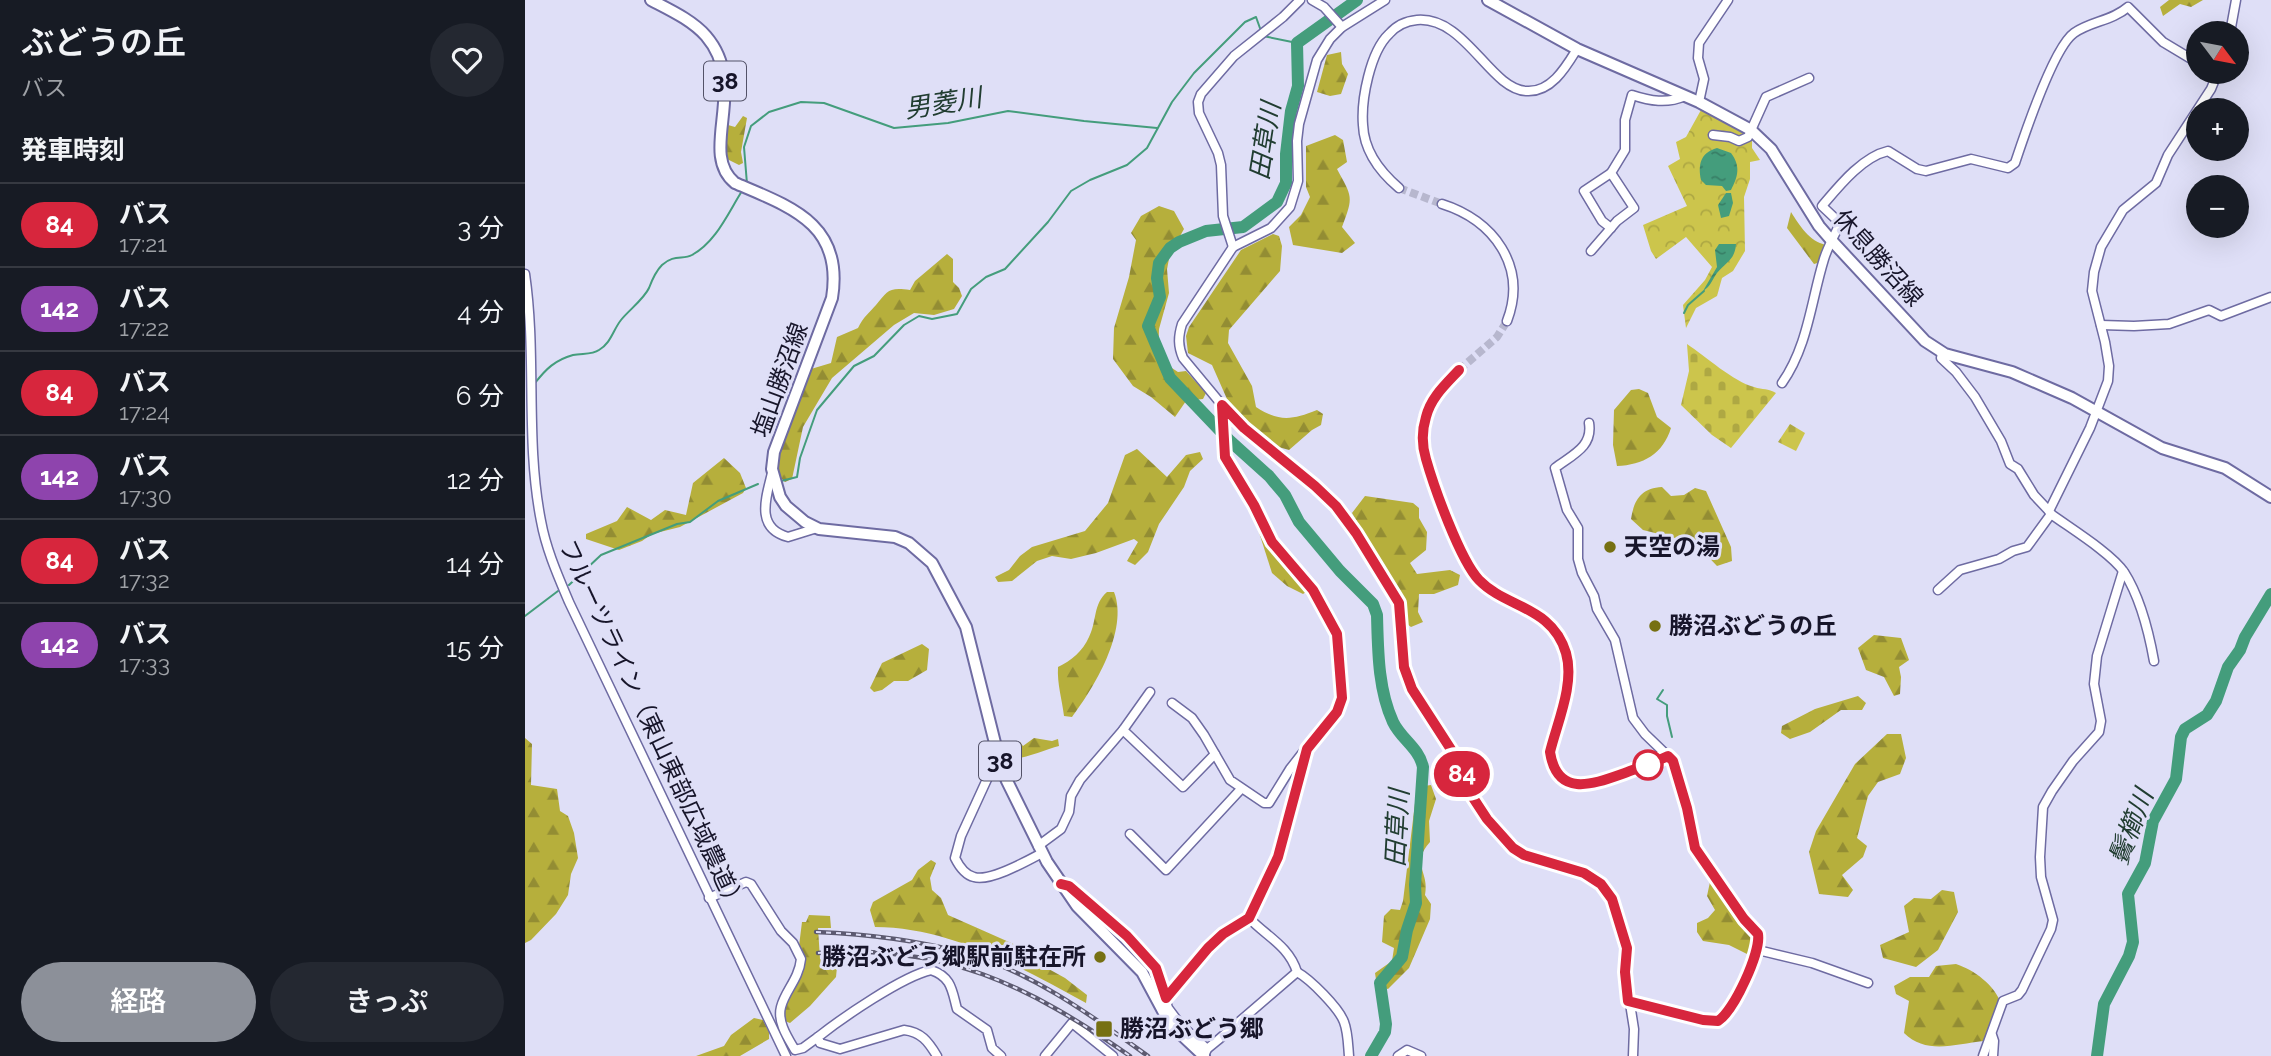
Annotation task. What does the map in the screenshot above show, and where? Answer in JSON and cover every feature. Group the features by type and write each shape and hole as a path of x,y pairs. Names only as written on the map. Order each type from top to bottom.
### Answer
{"main road":[{"name":"塩山勝沼線","path":"651,0 697,27 716,51 725,75 726,93 719,147 720,160 729,178 745,188 782,203 809,220 823,237 830,252 835,275 829,307 774,452 772,471 780,497 794,514 817,528 895,537 921,551 932,563 972,642 999,758 1040,850 1085,915 1142,972 1170,1024 1205,1054"},
{"name":"休息勝沼線","path":"1487,0 1577,49 1699,102 1751,130 1771,149 1819,226 1926,341 1943,353 2012,372 2072,398 2162,448 2225,468 2271,497"}],"street":[{"path":"1233,247 1223,216 1221,165 1199,113 1198,102 1201,94 1234,56 1300,0"},
{"path":"1312,0 1324,7 1342,27"},
{"path":"1385,0 1342,27 1321,52 1299,124 1298,181 1290,207 1271,228 1233,247 1182,324 1178,342 1183,358 1222,405 1244,428 1336,506 1356,533 1399,603 1404,667 1412,689 1452,751 1468,790 1487,819 1513,848 1524,855 1584,873 1601,884 1612,899 1627,948 1625,972 1633,1029 1633,1056"},
{"path":"1699,102 1704,79 1697,58 1699,43 1727,0"},
{"path":"2232,21 2236,0"},
{"path":"1782,383 1804,340 1818,281 1840,223 1822,206 1841,184 1876,154 1888,151 1917,169 1926,171 1971,159 2008,168 2015,163 2035,106 2062,46 2073,34 2117,16 2128,7 2163,42 2186,56"},
{"path":"1399,188 1387,178 1371,156 1364,134 1362,114 1376,52 1395,28 1413,21 1425,20 1445,26 1509,84 1526,91 1548,86 1564,69 1577,49"},
{"path":"1713,135 1739,141 1748,137 1766,97 1808,78"},
{"path":"1938,590 1961,570 1999,559 2027,547 2050,512 2108,381 2109,366 2092,291 2101,247 2123,210 2156,183 2168,155 2213,84"},
{"path":"1611,228 1602,221 1584,191 1611,173 1625,150 1626,120 1632,95 1651,101 1676,100 1685,96"},
{"path":"1591,251 1611,228 1634,208 1611,173"},
{"path":"1442,204 1458,209 1477,220 1500,244 1513,289 1507,321"},
{"name":"フルーツライン（東山東部広域農道）","path":"525,276 532,340 529,451 541,523 555,569 786,1056"},
{"path":"2101,325 2134,327 2169,324 2209,310 2221,316 2271,297"},
{"path":"1943,353 1941,358 1956,372 1981,406 2001,441 2010,464 2018,470 2034,495 2050,512 2123,571 2136,597 2154,661"},
{"path":"1459,370 1430,406 1423,431 1425,458 1459,547 1472,571 1491,589 1537,613 1555,632 1566,653 1568,676 1550,752 1551,764 1569,783 1586,786 1668,756"},
{"path":"1172,703 1192,718 1230,780 1264,803 1269,803 1290,769 1340,705 1341,669 1337,634 1313,590 1265,531 1254,505 1225,457 1222,405"},
{"path":"1589,423 1591,434 1586,444 1555,468 1567,510 1578,527 1578,559 1582,573 1594,596 1597,609 1615,640 1633,718 1676,768 1695,848 1744,919 1758,934 1758,950 1729,1012 1718,1021 1703,1020 1628,1001"},
{"path":"772,471 765,500 766,520 771,529 787,537 817,528"},
{"path":"1983,1056 2003,1001 2018,995 2022,990 2051,929 2053,920 2041,877 2043,807 2066,771 2099,732 2101,721 2094,684 2097,656 2123,571"},
{"path":"999,758 974,808 955,858 967,874 979,878 997,873 1040,850 1061,829 1069,812 1071,796 1080,780 1123,730 1150,692"},
{"path":"1123,730 1184,787 1215,754"},
{"path":"1166,998 1208,948 1223,934 1249,918 1278,857 1307,749"},
{"path":"1130,834 1166,870 1241,789"},
{"path":"709,898 746,881 751,884 781,930 793,943 801,959 792,987 781,1008 783,1028 795,1050 803,1048 912,977 931,970 948,980 955,992 957,1009 987,1030 992,1048 1001,1056"},
{"path":"1061,884 1069,886 1127,936 1156,968 1168,1008 1205,1054 1297,972"},
{"path":"1249,918 1277,942 1288,954 1297,972 1338,1011 1344,1021 1349,1056"},
{"path":"1758,950 1821,966 1868,983"},
{"path":"1052,1053 1072,1023 1114,1056"},
{"path":"818,1037 820,1044 841,1049 904,1030 913,1031 927,1040 937,1056"},
{"path":"1992,1035 1993,1056"},
{"path":"1398,1056 1407,1050 1421,1056"}],"green space":[{"path":"2169,0 2203,0 2191,7 2180,4 2163,16 2160,7"},
{"path":"1341,52 1342,64 1348,74 1341,94 1330,96 1317,92 1327,55"},
{"path":"1701,110 1752,138 1752,148 1760,160 1750,162 1750,179 1744,197 1745,251 1733,271 1722,278 1717,296 1696,308 1686,328 1683,305 1705,280 1712,267 1686,237 1656,259 1643,225 1687,206 1668,166 1680,159 1676,142 1686,137"},
{"path":"743,116 747,118 741,152 743,163 739,165 725,158 728,125 735,127"},
{"path":"1335,135 1343,140 1347,162 1337,169 1350,197 1342,227 1355,243 1342,253 1293,245 1289,227 1301,215 1310,197 1306,187 1306,146"},
{"path":"1159,206 1174,211 1184,229 1170,254 1167,269 1169,293 1159,329 1158,359 1178,372 1186,371 1206,393 1203,399 1186,401 1175,417 1133,386 1113,359 1114,328 1129,277 1136,240 1131,233 1141,216"},
{"path":"1791,212 1810,236 1826,245 1821,262 1814,264 1787,228"},
{"path":"1273,234 1279,236 1282,246 1280,271 1229,330 1228,343 1252,386 1256,407 1286,418 1317,410 1323,414 1321,425 1289,450 1275,446 1250,425 1227,399 1212,365 1188,353 1186,336 1189,327 1241,250"},
{"path":"947,254 953,259 953,282 962,296 954,309 934,315 914,313 894,325 832,378 803,427 792,479 785,482 779,476 779,456 811,369 831,363 837,337 858,328 886,293 897,289 910,290 915,281"},
{"path":"1687,344 1738,380 1776,393 1731,448 1712,435 1681,405 1689,371"},
{"path":"1639,389 1648,393 1657,417 1671,428 1663,445 1651,456 1635,463 1617,466 1613,445 1614,410 1631,390"},
{"path":"1790,424 1805,433 1796,451 1778,442"},
{"path":"1137,449 1167,477 1186,455 1200,452 1203,459 1190,471 1184,487 1159,524 1148,552 1135,565 1127,561 1138,542 1134,539 1071,559 1052,556 1037,561 1012,581 998,582 995,577 1009,570 1020,556 1032,547 1085,531 1108,503 1125,455"},
{"path":"724,458 740,473 746,488 743,493 680,527 652,534 619,550 586,539 586,534 617,521 627,507 651,520 665,510 686,515 693,483"},
{"path":"1662,487 1671,496 1684,495 1695,488 1706,491 1731,547 1732,561 1717,566 1695,543 1643,530 1631,519 1640,496 1649,490"},
{"path":"1365,496 1413,503 1419,508 1419,518 1427,532 1426,550 1410,563 1417,574 1450,570 1460,575 1458,585 1434,594 1419,594 1418,612 1423,622 1411,627 1407,624 1405,607 1399,593 1352,513"},
{"path":"1256,523 1259,523 1309,590 1303,594 1287,586 1272,573"},
{"path":"1107,592 1114,592 1117,607 1113,641 1099,675 1081,705 1072,717 1064,716 1058,667 1072,659 1083,647 1091,631 1099,602"},
{"path":"1874,635 1901,638 1909,660 1899,667 1900,694 1894,696 1884,677 1866,670 1858,648"},
{"path":"922,644 929,649 927,670 908,681 894,681 882,690 874,692 870,688 882,663"},
{"path":"1858,696 1866,703 1862,710 1841,710 1810,732 1790,739 1781,733 1782,726 1815,709"},
{"path":"1887,734 1901,734 1906,758 1900,774 1878,782 1868,796 1857,838 1867,846 1863,857 1842,875 1853,890 1848,897 1819,894 1809,852 1816,831 1855,764"},
{"path":"525,738 532,744 531,785 557,789 560,811 568,816 578,858 571,874 568,895 556,914 525,943"},
{"path":"1034,738 1052,741 1058,739 1059,746 1012,758 1011,752 1020,742 1023,746"},
{"path":"1431,785 1436,799 1429,821 1430,842 1421,856 1425,895 1431,904 1430,919 1409,968 1388,989 1377,986 1375,973 1392,961 1394,948 1382,942 1384,916 1391,909 1400,910 1417,787"},
{"path":"931,860 936,863 930,878 932,890 941,898 948,915 1027,950 1036,962 1065,978 1087,995 1086,1003 1037,976 958,942 931,934 875,927 870,910 873,902 912,880 918,870"},
{"path":"1714,881 1741,921 1751,930 1754,941 1749,955 1729,945 1703,941 1697,932 1697,923 1708,918 1715,910 1707,896 1710,882"},
{"path":"1942,890 1954,892 1958,912 1938,950 1916,967 1883,958 1880,945 1909,932 1904,906 1914,898 1931,899"},
{"path":"809,915 830,916 831,928 818,928 820,959 837,967 836,977 810,1006 790,1023 782,1020 784,1008 804,965 799,946 802,922 806,922"},
{"path":"1956,964 1983,979 2001,1004 1983,1041 1932,1046 1913,1040 1904,1033 1909,1001 1896,994 1894,986 1910,977 1929,977 1936,966"},
{"path":"754,1018 763,1020 769,1032 769,1039 740,1056 696,1056 724,1046 731,1035"}],"water":[{"path":"1717,148 1731,153 1736,162 1737,176 1731,190 1726,191 1722,186 1706,185 1701,180 1701,160"},
{"path":"1726,193 1731,193 1733,203 1729,216 1721,218 1718,205"},
{"path":"1719,244 1736,244 1734,254 1703,291 1717,267 1715,250"}],"waterway":[{"name":"田草川","path":"1357,0 1297,43 1298,86 1291,111 1286,183 1277,202 1243,227 1206,231 1170,248 1159,263 1157,278 1160,297 1148,326 1170,378 1229,440 1269,476 1285,495 1299,522 1340,571 1373,604 1377,615 1384,696 1396,728 1418,754 1423,767 1416,903 1402,957 1380,983 1386,1024 1385,1032 1371,1056"},
{"path":"781,481 797,477 800,458 817,410 854,366 874,356 904,325 919,316 932,319 957,314 971,289 986,277 1005,269 1048,222 1071,191 1127,165 1147,148 1172,102 1194,73 1245,22 1256,17 1261,31"},
{"name":"男菱川","path":"1263,36 1297,43"},
{"name":"男菱川","path":"747,184 744,147 751,126 769,112 801,102 824,103 894,128 948,123 1008,111 1157,128"},
{"name":"男菱川","path":"535,383 556,362 573,355 593,353 603,347 621,320 647,292 660,267 670,260 692,255 708,243 742,191"},
{"path":"1684,313 1688,305 1704,291"},
{"path":"569,585 601,555 677,524 690,522 718,501 758,484"},
{"path":"525,616 558,591"},
{"name":"鬢櫛川","path":"2097,1056 2104,1004 2129,956 2133,942 2128,894 2145,863 2153,821 2176,779 2181,737 2185,729 2207,715 2216,701 2228,667 2271,594"},
{"path":"1663,690 1657,699 1667,705 1672,737"}],"tunnel":[{"path":"1399,188 1442,204"},
{"path":"1459,370 1497,337 1507,321"}],"railway":[{"path":"816,932 910,941 947,948 990,961 1038,983 1148,1056"},
{"path":"818,953 906,955 983,974 1056,1009 1130,1056"}],"bus line":[{"name":"84","path":"1061,884 1069,886 1127,936 1156,968 1166,998 1208,948 1223,934 1249,918 1278,857 1307,749 1340,705 1341,669 1337,634 1313,590 1265,531 1254,505 1225,457 1222,405 1244,428 1336,506 1356,533 1399,603 1404,667 1412,689 1452,751 1468,790 1487,819 1513,848 1524,855 1584,873 1601,884 1612,899 1624,931 1627,948 1625,972 1628,1001 1703,1020 1718,1021 1729,1012 1758,950 1758,934 1744,919 1695,848 1673,761 1668,756 1586,786 1564,780 1551,764 1550,752 1568,676 1566,653 1555,632 1537,613 1481,582 1459,547 1425,458 1423,431 1426,416 1437,394 1459,370"}],"place":[{"name":"天空の湯","path":"1610,547"},
{"name":"勝沼ぶどうの丘","path":"1655,626"},
{"name":"勝沼ぶどう郷駅前駐在所","path":"1100,957"},
{"name":"勝沼ぶどう郷","path":"1104,1029"}]}
